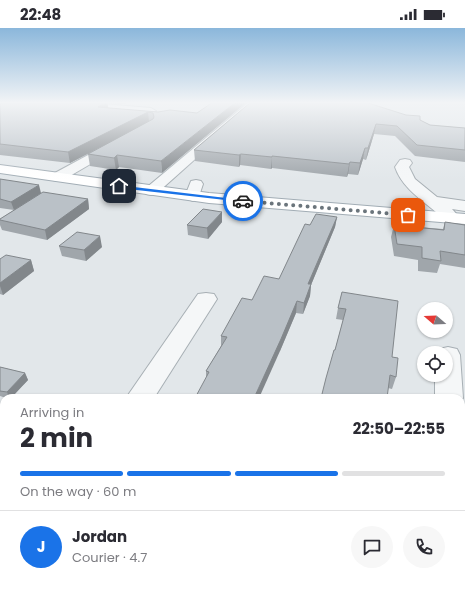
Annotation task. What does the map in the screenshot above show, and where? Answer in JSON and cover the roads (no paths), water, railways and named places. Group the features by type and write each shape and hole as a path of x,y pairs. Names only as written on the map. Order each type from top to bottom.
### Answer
{"main road":[{"path":"0,168 150,191 194,190 458,218"}],"street":[{"path":"150,191 223,128"},
{"path":"58,177 123,140"},
{"path":"405,163 402,167 409,183 458,218"},
{"path":"434,201 465,206"},
{"path":"143,394 206,299"},
{"path":"449,382 449,394"}]}
